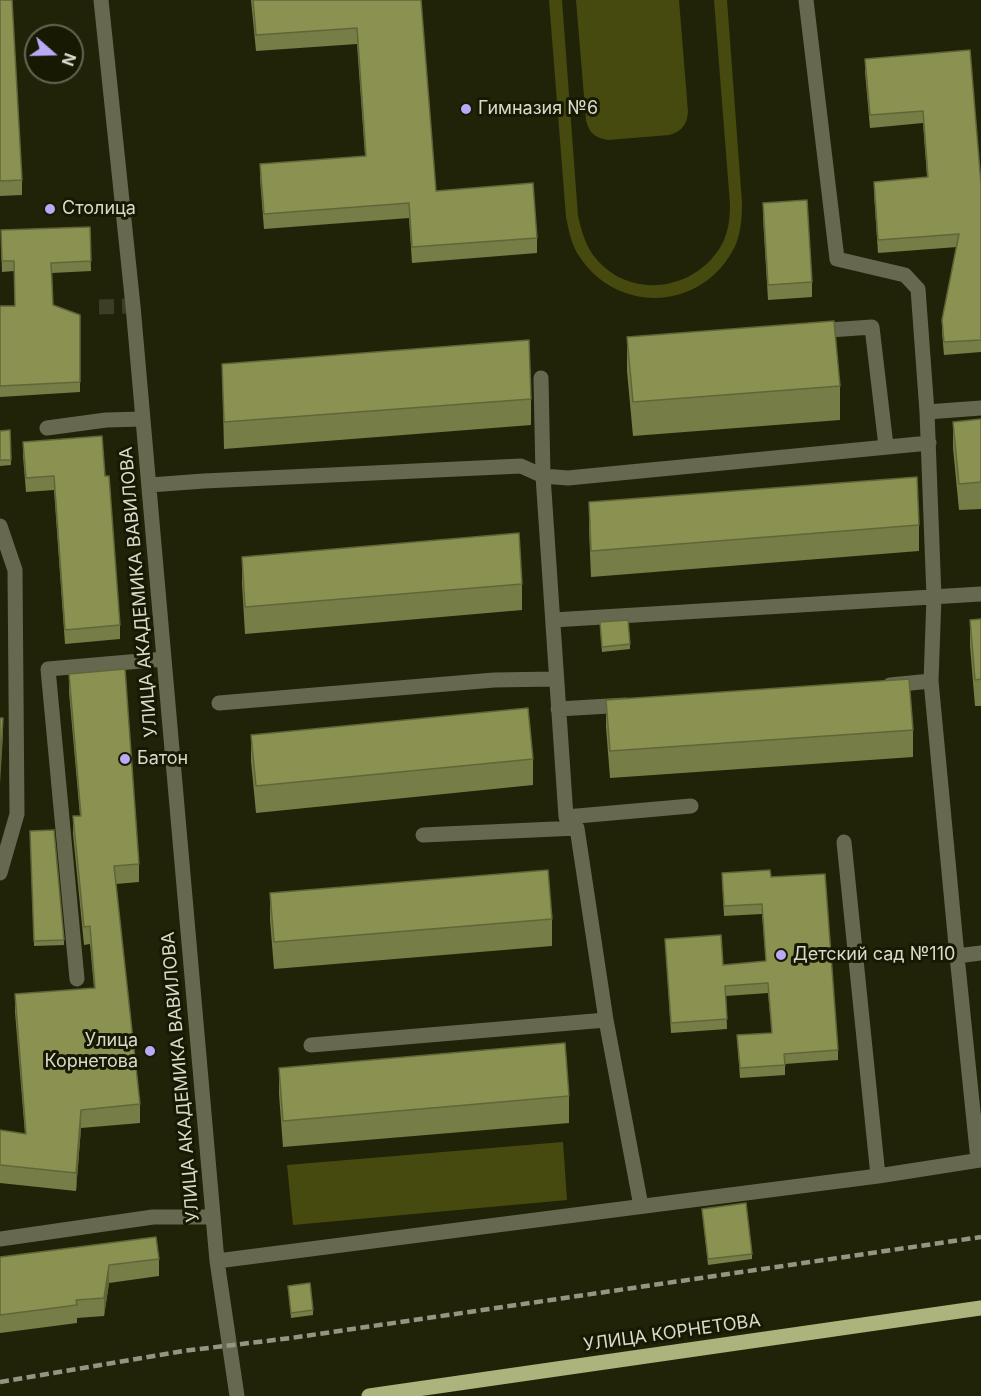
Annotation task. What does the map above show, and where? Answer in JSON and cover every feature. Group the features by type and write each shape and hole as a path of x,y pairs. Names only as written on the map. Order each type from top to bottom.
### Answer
{"main road":[{"name":"УЛИЦА КОРНЕТОВА","path":"369,1396 981,1308"}],"street":[{"name":"УЛИЦА АКАДЕМИКА ВАВИЛОВА","path":"101,0 150,485 217,1261 237,1396"},
{"path":"217,1261 878,1176 980,1160 957,956 931,681 934,597 929,443 918,289 905,275 837,260 806,0"},
{"path":"801,332 872,327 886,446"},
{"path":"541,378 543,476 558,709 572,823 641,1206"},
{"path":"927,412 981,408"},
{"path":"47,428 106,420 143,419"},
{"path":"150,485 521,466 543,476 567,478 929,443"},
{"path":"0,526 15,570 17,814 0,873"},
{"path":"553,620 981,594"},
{"path":"77,979 48,669 164,660"},
{"path":"219,703 494,680 556,679"},
{"path":"874,686 931,681"},
{"path":"558,709 641,704"},
{"path":"423,835 572,823 691,806"},
{"path":"844,842 878,1176"},
{"path":"957,956 981,954"},
{"path":"311,1045 606,1020"},
{"path":"0,1239 153,1216 213,1217"}],"green space":[{"path":"549,0 562,0 578,216 587,246 598,261 613,274 630,282 648,285 667,284 684,279 700,269 714,256 727,231 730,204 714,0 727,0 742,203 741,224 736,244 722,266 704,282 684,293 661,298 638,296 616,289 596,276 574,247 566,217"},
{"path":"576,0 679,0 688,112 685,124 680,130 669,135 608,140 591,132 586,120"},
{"path":"563,1142 567,1200 293,1225 287,1165"}],"building":[{"path":"0,0 12,0 22,180 0,181"},
{"path":"253,0 421,0 436,191 533,183 537,238 412,247 409,203 264,214 260,164 366,156 357,28 256,35"},
{"path":"970,50 981,184 981,340 944,342 942,320 959,234 878,240 874,182 928,177 923,111 870,115 865,59"},
{"path":"807,200 812,282 768,285 763,203"},
{"path":"90,227 91,261 51,263 53,305 80,315 80,382 0,386 0,306 15,306 14,261 2,261 1,230"},
{"path":"834,321 840,386 633,402 627,337"},
{"path":"529,340 531,399 224,422 222,364"},
{"path":"981,419 981,482 959,484 953,422"},
{"path":"10,430 11,460 0,460 0,431"},
{"path":"102,436 105,476 109,476 120,625 65,630 54,476 26,478 23,442"},
{"path":"917,477 919,525 591,551 589,502"},
{"path":"519,533 522,584 245,607 242,557"},
{"path":"981,619 981,679 975,680 970,620"},
{"path":"628,620 630,644 602,647 600,622"},
{"path":"125,669 139,864 114,866 140,1104 81,1110 76,1173 0,1165 0,1130 26,1134 15,994 95,988 90,926 84,927 73,816 81,816 69,674"},
{"path":"909,679 913,730 610,751 606,700"},
{"path":"528,708 533,759 256,786 251,735"},
{"path":"0,718 3,718 0,766"},
{"path":"54,830 64,940 34,941 30,831"},
{"path":"548,870 552,919 274,942 270,893"},
{"path":"770,870 771,877 825,874 838,1050 784,1054 785,1065 740,1068 737,1035 772,1033 768,983 725,986 727,1019 671,1023 665,939 721,935 723,965 766,961 762,904 724,906 722,873"},
{"path":"565,1043 569,1096 283,1121 279,1068"},
{"path":"746,1203 752,1254 708,1259 702,1209"},
{"path":"156,1237 159,1259 109,1265 104,1298 76,1300 77,1305 0,1315 0,1257"},
{"path":"310,1283 313,1310 291,1313 288,1286"}],"tunnel":[{"path":"99,307 133,306"}],"railway":[{"path":"0,1382 183,1351 291,1338 981,1237"}],"place":[{"name":"Гимназия №6","path":"466,109"},
{"name":"Столица","path":"50,209"},
{"name":"Батон","path":"125,759"},
{"name":"Детский сад №110","path":"781,955"},
{"name":"Улица Корнетова","path":"150,1051"}]}
